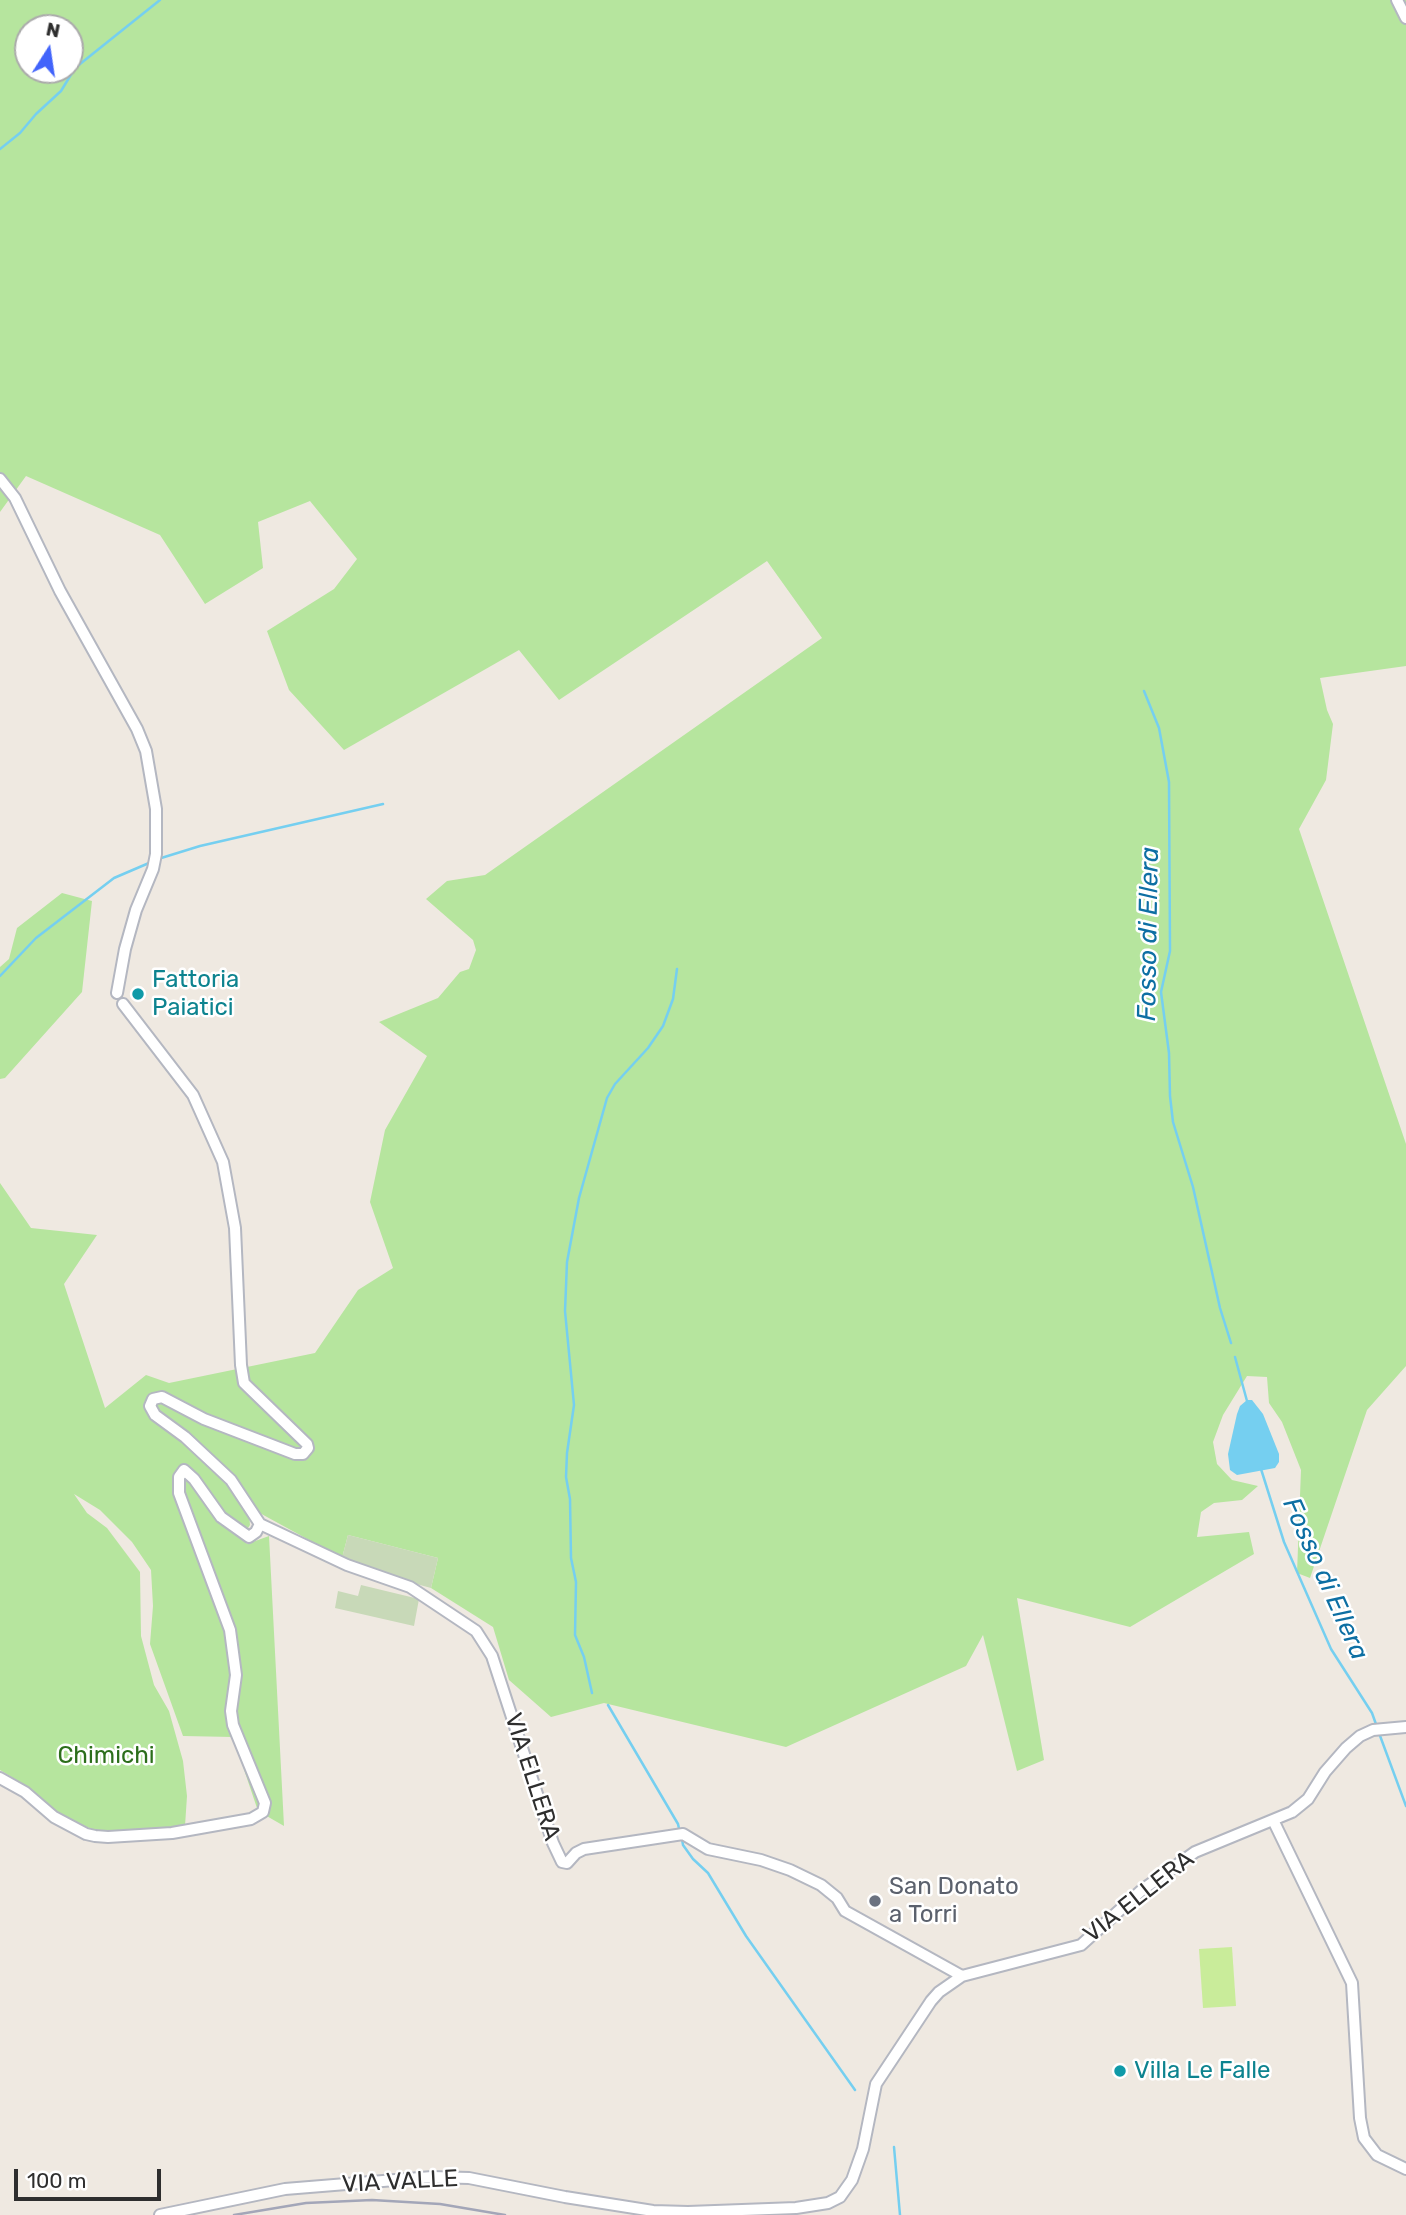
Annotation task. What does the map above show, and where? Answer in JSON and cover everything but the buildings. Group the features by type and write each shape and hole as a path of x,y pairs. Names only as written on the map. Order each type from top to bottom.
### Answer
{"street":[{"path":"1397,0 1406,19"},
{"path":"0,479 15,498 60,591 142,739 146,751 155,798 156,854 129,936 117,993"},
{"path":"0,1778 25,1792 54,1817 86,1834 108,1838 172,1833 251,1819 263,1811 265,1804 232,1718 236,1675 230,1630 179,1493 179,1477 184,1470 194,1479 221,1517 249,1537 256,1532 260,1524 231,1480 185,1437 155,1415 150,1406 153,1399 162,1397 204,1419 295,1454 303,1454 308,1448 244,1383 235,1228 223,1162 193,1095 123,1004"},
{"name":"VIA ELLERA","path":"260,1524 346,1565 411,1587 476,1631 492,1656 553,1843 562,1862 568,1863 576,1853 584,1849 678,1835 708,1849 761,1860 790,1870 821,1885 836,1898 845,1911 962,1976 1081,1945 1142,1890 1195,1852 1292,1812 1308,1799 1325,1772 1360,1736 1377,1729 1406,1727"},
{"path":"1273,1820 1352,1983 1360,2118 1364,2137 1377,2155 1406,2169"},
{"name":"VIA VALLE","path":"160,2215 285,2189 432,2177 469,2178 565,2197 653,2210 688,2212 796,2208 828,2203 840,2197 852,2180 863,2148 876,2084 931,2001 962,1976"}],"green space":[{"name":"Chimichi","path":"0,0 1406,0 1406,666 1320,678 1333,724 1326,780 1299,829 1406,1144 1406,1366 1367,1410 1310,1578 1297,1573 1301,1470 1282,1422 1269,1403 1267,1377 1247,1376 1223,1415 1213,1442 1217,1464 1232,1480 1258,1486 1242,1500 1214,1503 1201,1512 1197,1537 1249,1532 1254,1554 1130,1627 1017,1598 1044,1760 1017,1771 983,1635 966,1666 786,1747 604,1703 551,1717 509,1680 493,1627 431,1588 438,1558 348,1535 342,1558 256,1511 249,1513 250,1525 243,1536 247,1544 269,1536 284,1826 258,1811 233,1737 183,1736 150,1644 153,1606 151,1570 132,1542 100,1510 74,1494 87,1513 107,1528 140,1572 141,1636 154,1685 169,1711 183,1761 187,1796 185,1826 150,1832 100,1833 61,1815 28,1787 0,1770 0,1183 31,1228 97,1235 64,1284 105,1408 146,1375 169,1383 315,1353 358,1290 393,1268 370,1202 385,1130 427,1056 379,1022 438,998 460,972 469,969 476,950 473,940 426,899 447,881 485,875 822,638 767,561 559,700 519,650 344,750 289,690 267,631 334,589 357,559 310,501 258,522 263,568 205,604 160,535 26,476 0,512"},
{"path":"62,893 92,901 82,992 5,1078 0,1079 0,967 9,959 17,928"},
{"path":"348,1535 438,1558 431,1588 358,1568 342,1558"},
{"path":"361,1585 419,1599 414,1626 335,1608 338,1591 358,1596"},
{"path":"1232,1947 1236,2006 1203,2008 1199,1949"}],"water":[{"path":"1247,1400 1252,1400 1263,1414 1279,1454 1279,1462 1275,1468 1237,1475 1230,1470 1228,1454 1237,1414 1240,1406"}],"waterway":[{"path":"0,149 20,133 61,91 75,68 160,0"},
{"name":"Fosso di Ellera","path":"1144,691 1159,728 1169,782 1170,951 1161,992 1169,1053 1173,1122 1193,1187 1220,1308 1231,1343"},
{"path":"158,859 200,846 383,804"},
{"path":"0,976 36,938 114,878 149,863"},
{"path":"592,1693 584,1657 575,1635 576,1582 571,1558 570,1499 566,1477 574,1405 565,1311 567,1262 579,1198 607,1098 615,1084 648,1048 663,1026 673,999 677,969"},
{"name":"Fosso di Ellera","path":"1235,1357 1247,1401"},
{"name":"Fosso di Ellera","path":"1261,1469 1284,1542 1331,1649 1372,1713 1377,1727"},
{"path":"608,1705 678,1824 680,1833"},
{"name":"Fosso di Ellera","path":"1379,1733 1406,1806"},
{"path":"682,1839 683,1845 708,1873 746,1936 855,2090"},
{"path":"894,2147 900,2215"}],"railway":[{"path":"234,2215 306,2203 372,2200 440,2204 505,2215"}],"place":[{"name":"Fattoria Paiatici","path":"138,994"},
{"name":"San Donato a Torri","path":"875,1901"},
{"name":"Villa Le Falle","path":"1120,2071"}]}
